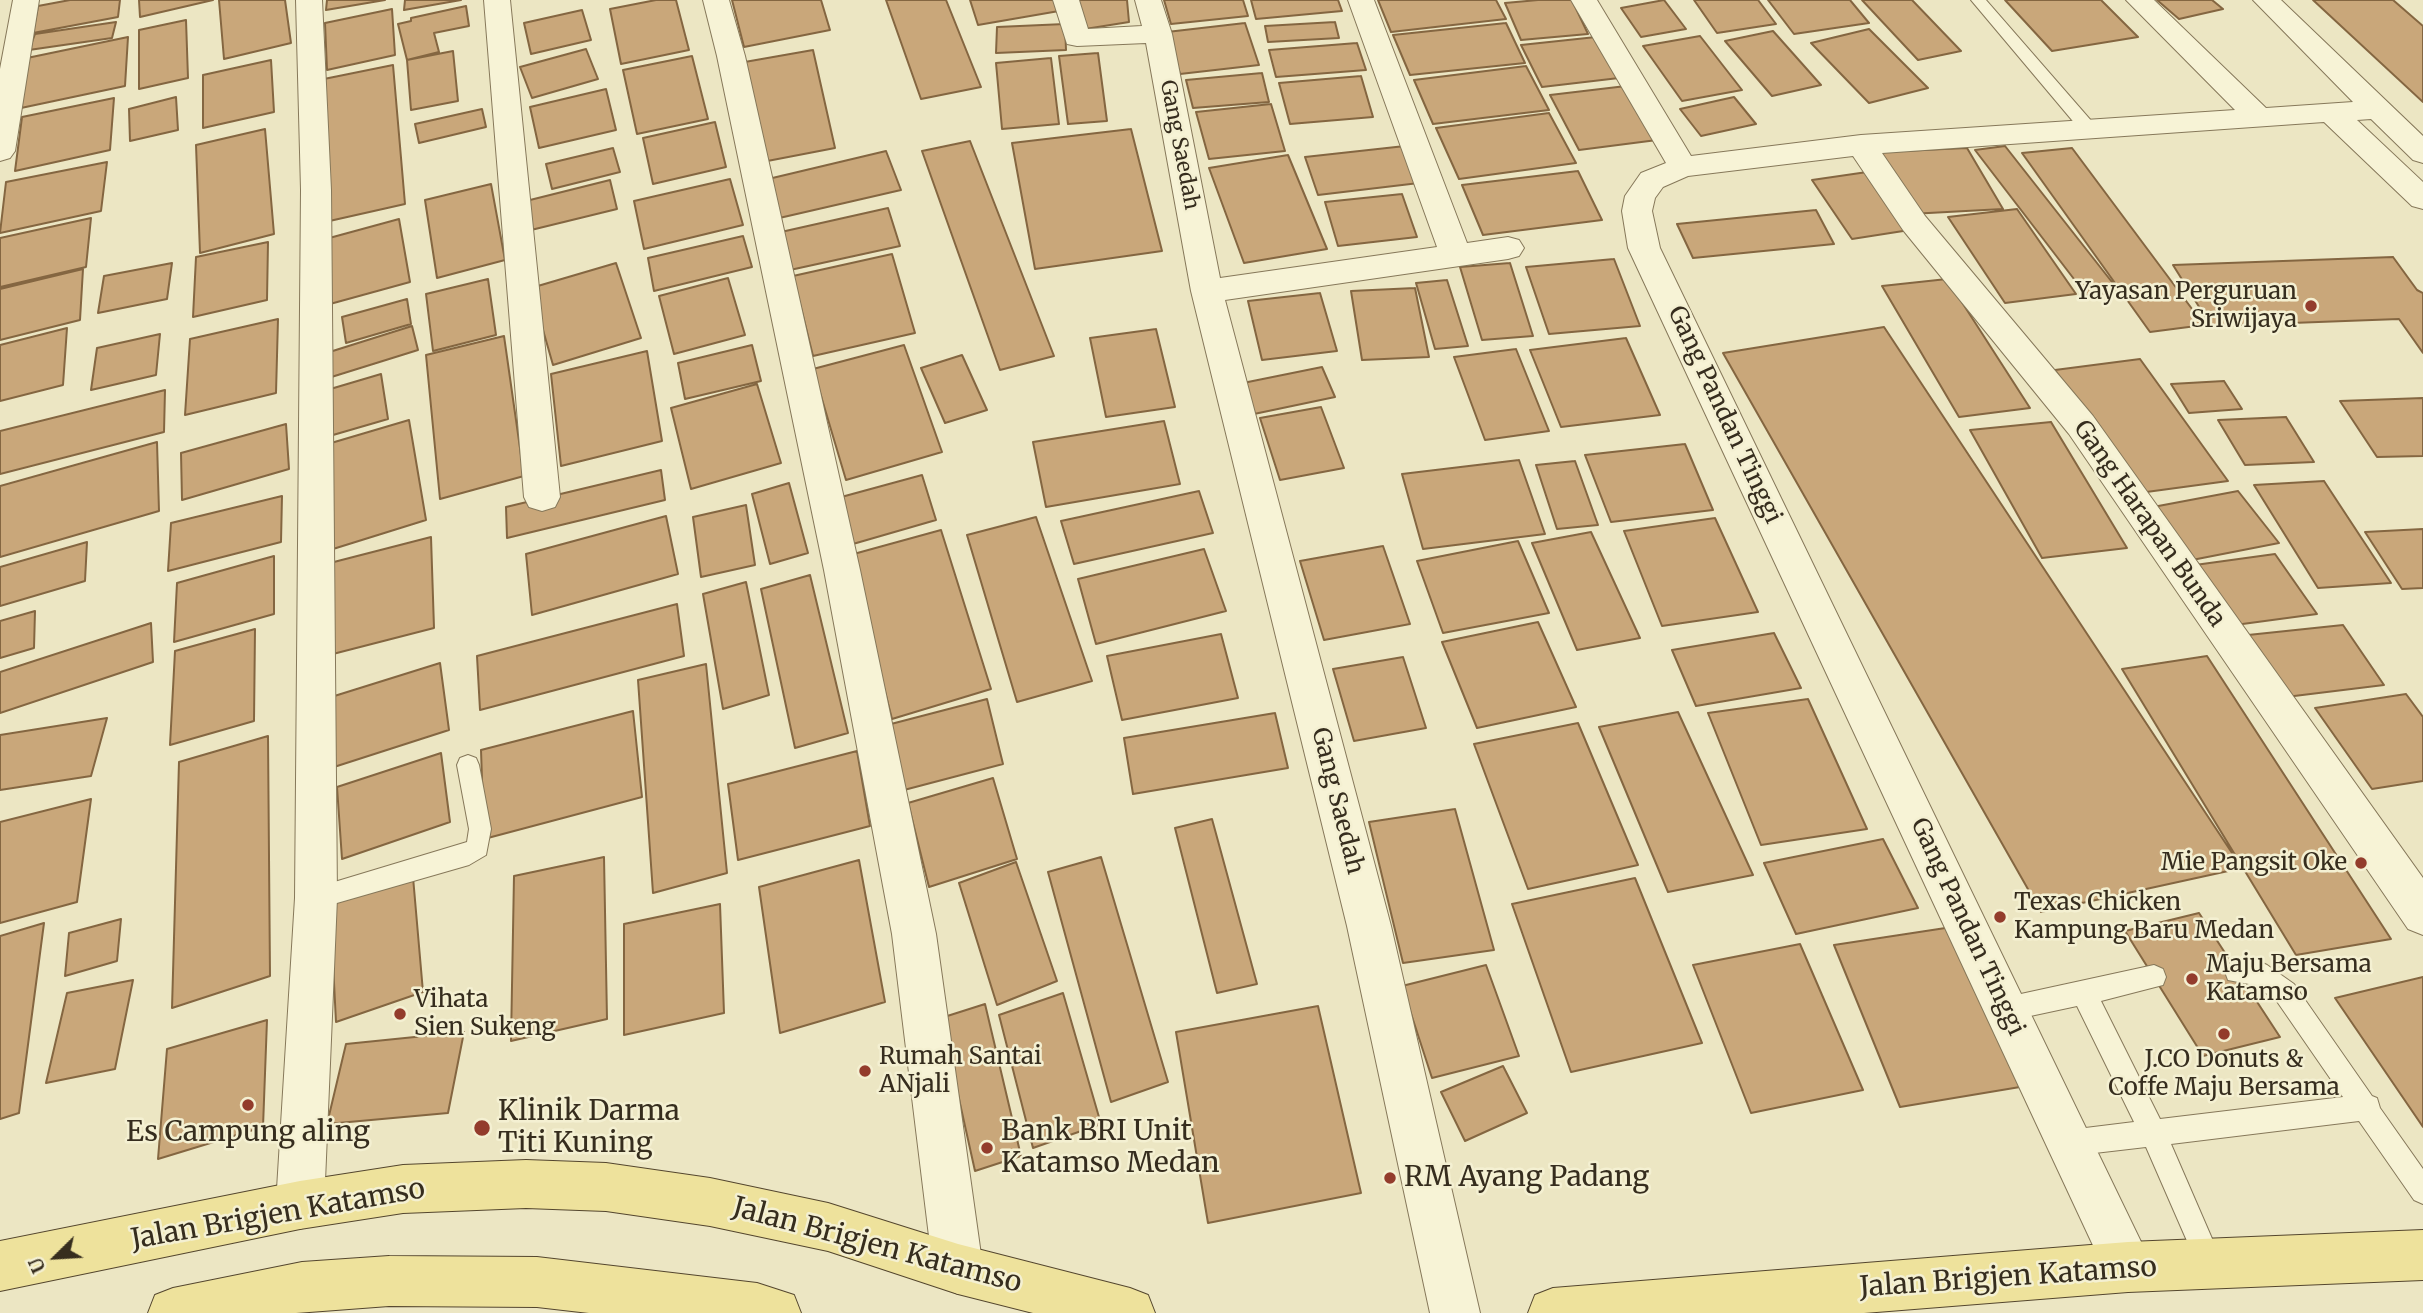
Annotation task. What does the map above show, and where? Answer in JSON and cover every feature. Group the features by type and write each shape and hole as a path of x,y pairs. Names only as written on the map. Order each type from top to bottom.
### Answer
{"main road":[{"name":"Jalan Brigjen Katamso","path":"0,1266 300,1205 403,1189 526,1184 606,1187 710,1202 828,1227 958,1269 1130,1313"},
{"name":"Jalan Brigjen Katamso","path":"1553,1313 2128,1267 2420,1261"},
{"path":"173,1313 302,1287 389,1281 537,1282 763,1311"}],"street":[{"path":"0,152 26,0"},
{"path":"300,1205 316,898 316,190 309,0"},
{"path":"498,0 542,497"},
{"path":"716,0 731,56 842,570 914,934 958,1269"},
{"path":"1066,0 1077,37 1153,17"},
{"path":"1361,0 1456,255"},
{"path":"1584,0 1683,167"},
{"path":"2139,0 2258,116"},
{"path":"2266,0 2423,153"},
{"name":"Gang Saedah","path":"1153,17 1207,291 1369,926 1455,1313"},
{"name":"Gang Pandan Tinggi","path":"2128,1267 1644,248 1637,211 1640,196 1652,180 1683,167 1861,145 2379,109"},
{"path":"2333,114 2423,199"},
{"name":"Gang Harapan Bunda","path":"1861,145 1914,223 2081,425 2423,914"},
{"path":"1207,291 1508,248"}],"lane":[{"path":"1978,0 2088,128"},
{"path":"316,898 469,854 478,846 480,829 468,765"},
{"path":"2237,971 2258,973 2285,992 2368,1107 2423,1191"},
{"path":"2007,1009 2154,977"},
{"path":"2084,993 2153,1133 2210,1264"},
{"path":"2070,1143 2368,1107"}],"building":[{"path":"70,0 120,0 118,17 33,33 38,6"},
{"path":"139,0 213,0 140,17"},
{"path":"219,0 285,0 291,43 224,59"},
{"path":"327,0 385,0 326,10"},
{"path":"405,0 461,0 404,10"},
{"path":"656,0 676,0 689,50 621,64 610,9"},
{"path":"732,0 821,0 830,30 744,47"},
{"path":"886,0 946,0 981,87 921,99"},
{"path":"970,0 1054,0 1059,11 978,25"},
{"path":"1070,0 1127,0 1129,22 1079,30"},
{"path":"1164,0 1243,0 1248,16 1171,24"},
{"path":"1251,0 1338,0 1342,11 1256,19"},
{"path":"1378,0 1496,0 1506,19 1391,32"},
{"path":"1572,0 1588,34 1521,40 1505,3"},
{"path":"1664,0 1686,29 1641,37 1621,8"},
{"path":"1694,0 1758,0 1776,24 1717,33"},
{"path":"1768,0 1850,0 1869,23 1794,34"},
{"path":"1862,0 1912,0 1961,51 1918,60"},
{"path":"2005,0 2101,0 2138,37 2052,51"},
{"path":"2157,0 2212,0 2223,9 2179,19"},
{"path":"2313,0 2393,0 2423,26 2423,102"},
{"path":"466,6 469,26 434,33 439,52 407,60 398,24 411,21 411,18"},
{"path":"392,9 395,55 327,70 325,23"},
{"path":"582,10 591,40 531,54 524,23"},
{"path":"186,20 188,78 139,89 139,30"},
{"path":"116,22 112,38 29,50 35,34"},
{"path":"1335,22 1339,38 1268,42 1265,26"},
{"path":"1245,23 1259,65 1180,74 1167,32"},
{"path":"1506,23 1525,63 1410,75 1393,35"},
{"path":"1065,24 1066,50 996,53 997,27"},
{"path":"1869,29 1928,88 1869,103 1811,43"},
{"path":"1773,31 1821,85 1772,96 1725,41"},
{"path":"1700,36 1742,90 1682,101 1643,46"},
{"path":"128,37 125,86 21,108 27,58"},
{"path":"1596,37 1619,78 1542,87 1521,45"},
{"path":"1357,43 1366,70 1276,77 1269,50"},
{"path":"586,49 598,79 532,98 520,67"},
{"path":"813,50 835,148 757,163 739,63"},
{"path":"453,51 458,101 411,110 407,60"},
{"path":"1098,53 1107,121 1068,124 1059,56"},
{"path":"692,56 708,119 637,134 623,70"},
{"path":"1051,58 1059,124 1002,129 996,63"},
{"path":"271,60 274,112 203,128 203,75"},
{"path":"393,65 405,204 325,222 319,80"},
{"path":"1526,66 1549,110 1433,124 1414,80"},
{"path":"1262,73 1269,102 1193,108 1186,80"},
{"path":"1361,76 1373,117 1290,124 1279,83"},
{"path":"1626,86 1657,140 1579,150 1550,95"},
{"path":"606,89 616,130 539,148 530,107"},
{"path":"176,97 178,130 130,141 129,109"},
{"path":"1734,97 1756,124 1701,136 1680,109"},
{"path":"114,98 110,150 15,171 22,117"},
{"path":"1271,104 1285,151 1209,159 1196,112"},
{"path":"482,109 486,127 419,143 415,124"},
{"path":"1549,113 1576,163 1459,179 1436,128"},
{"path":"715,122 726,167 653,184 643,138"},
{"path":"265,129 274,234 200,253 196,145"},
{"path":"1131,129 1162,251 1035,269 1012,143"},
{"path":"970,141 1054,356 1000,370 922,151"},
{"path":"1405,146 1419,183 1318,195 1305,157"},
{"path":"2005,146 2119,291 2087,296 1975,150"},
{"path":"613,148 620,172 552,189 546,164"},
{"path":"1967,148 2003,209 1910,214 1878,152"},
{"path":"2072,148 2204,325 2150,332 2022,153"},
{"path":"886,151 901,190 775,219 764,180"},
{"path":"1288,155 1327,249 1244,263 1209,168"},
{"path":"107,162 101,211 0,233 6,182"},
{"path":"1578,171 1602,220 1483,235 1462,185"},
{"path":"1874,171 1916,229 1852,239 1812,180"},
{"path":"730,179 743,225 644,249 634,201"},
{"path":"610,180 617,209 527,231 522,202"},
{"path":"491,184 505,260 437,278 425,200"},
{"path":"1402,194 1417,237 1338,246 1325,202"},
{"path":"888,208 900,246 790,270 781,232"},
{"path":"2017,209 2076,294 2005,303 1948,217"},
{"path":"1816,210 1834,244 1693,258 1677,224"},
{"path":"91,218 86,267 0,287 0,238"},
{"path":"399,219 410,282 330,304 322,240"},
{"path":"743,236 752,267 654,291 648,258"},
{"path":"268,242 267,300 193,317 196,257"},
{"path":"892,254 915,333 813,356 793,276"},
{"name":"Yayasan Perguruan Sriwijaya","path":"2393,257 2417,290 2423,293 2423,353 2399,319 2211,326 2173,265"},
{"path":"1614,259 1640,326 1549,334 1526,267"},
{"path":"172,263 167,299 98,313 104,276"},
{"path":"616,263 641,338 553,365 531,288"},
{"path":"1510,263 1533,336 1482,340 1460,267"},
{"path":"83,269 80,320 0,340 0,289"},
{"path":"728,278 745,335 674,354 659,296"},
{"path":"488,279 496,335 433,351 426,294"},
{"path":"1947,279 2030,408 1959,417 1882,286"},
{"path":"1447,280 1468,346 1435,349 1416,283"},
{"path":"1415,288 1429,357 1362,360 1351,291"},
{"path":"1320,293 1337,351 1262,360 1248,301"},
{"path":"407,299 411,324 346,343 342,317"},
{"path":"278,319 276,393 185,415 190,339"},
{"path":"412,326 418,350 325,379 320,355"},
{"path":"1884,327 2242,868 2041,912 1723,353"},
{"path":"67,328 63,385 0,401 0,345"},
{"path":"1156,329 1175,407 1106,417 1090,338"},
{"path":"160,334 156,375 91,390 97,348"},
{"path":"504,336 524,476 440,499 426,355"},
{"path":"1626,338 1660,415 1561,427 1530,350"},
{"path":"752,345 761,381 685,399 678,363"},
{"path":"904,345 942,452 846,480 813,369"},
{"path":"1516,349 1549,431 1485,440 1454,357"},
{"path":"647,351 662,441 561,466 551,374"},
{"path":"962,355 987,410 945,423 921,368"},
{"path":"2140,359 2228,481 2139,493 2055,370"},
{"path":"1322,367 1335,397 1254,414 1243,383"},
{"path":"381,374 388,419 333,435 327,390"},
{"path":"2224,381 2242,409 2189,413 2171,384"},
{"path":"757,384 781,463 691,489 671,408"},
{"path":"165,390 164,432 0,474 0,431"},
{"path":"2423,398 2423,456 2377,457 2340,401"},
{"path":"1321,407 1344,468 1280,480 1260,418"},
{"path":"2286,417 2314,462 2245,465 2218,420"},
{"path":"409,420 426,520 333,549 321,446"},
{"path":"1164,421 1180,484 1046,507 1033,442"},
{"path":"2051,422 2127,548 2042,558 1970,430"},
{"path":"286,424 289,469 182,500 181,453"},
{"path":"157,442 159,511 0,557 0,486"},
{"path":"1685,444 1713,510 1611,522 1585,455"},
{"path":"1519,460 1545,534 1423,549 1402,474"},
{"path":"1575,461 1598,525 1557,529 1536,465"},
{"path":"661,470 665,500 507,538 506,507"},
{"path":"922,475 936,520 846,546 834,499"},
{"path":"2324,481 2391,583 2318,588 2254,485"},
{"path":"789,483 808,553 770,564 752,494"},
{"path":"1199,491 1213,533 1074,564 1061,521"},
{"path":"2238,491 2279,543 2192,560 2153,507"},
{"path":"282,496 281,542 168,571 171,523"},
{"path":"746,505 755,565 701,577 693,517"},
{"path":"666,516 678,574 532,615 526,554"},
{"path":"1036,517 1092,681 1017,702 967,535"},
{"path":"1715,518 1758,612 1662,626 1624,531"},
{"path":"2423,529 2423,588 2402,589 2365,532"},
{"path":"941,530 991,689 892,719 850,555"},
{"path":"1591,532 1640,638 1577,650 1532,543"},
{"path":"431,537 434,628 329,655 330,563"},
{"path":"1518,541 1549,613 1443,633 1417,561"},
{"path":"87,542 85,581 0,606 0,567"},
{"path":"1383,546 1410,624 1324,640 1300,561"},
{"path":"1204,549 1226,611 1096,644 1078,579"},
{"path":"2275,554 2317,614 2235,625 2195,565"},
{"path":"274,556 274,614 174,642 177,583"},
{"path":"810,575 848,733 795,748 761,589"},
{"path":"746,582 769,695 723,709 703,594"},
{"path":"677,604 684,656 480,710 477,656"},
{"path":"35,611 34,648 0,658 0,621"},
{"path":"1538,622 1576,707 1477,728 1442,642"},
{"path":"151,623 153,662 0,713 0,672"},
{"path":"2343,625 2384,685 2286,697 2248,635"},
{"path":"255,629 254,721 170,745 175,651"},
{"path":"1774,633 1801,688 1696,706 1672,650"},
{"path":"1221,634 1238,698 1122,720 1107,656"},
{"path":"2207,656 2391,939 2296,955 2122,669"},
{"path":"1403,657 1426,728 1354,741 1333,669"},
{"path":"440,663 449,730 334,767 328,698"},
{"path":"706,664 727,873 653,893 638,680"},
{"path":"2406,694 2423,717 2423,781 2372,789 2315,708"},
{"path":"987,699 1003,764 904,790 891,724"},
{"path":"1808,699 1867,829 1761,845 1708,713"},
{"path":"633,711 642,797 484,839 481,750"},
{"path":"1678,712 1753,875 1668,892 1599,727"},
{"path":"1275,713 1288,768 1133,794 1124,738"},
{"path":"107,718 91,776 0,790 0,735"},
{"path":"1578,723 1638,865 1528,889 1474,744"},
{"path":"268,736 270,976 172,1008 179,762"},
{"path":"857,751 870,826 738,860 728,784"},
{"path":"441,753 450,822 342,859 337,787"},
{"path":"993,778 1017,859 929,887 908,803"},
{"path":"91,799 77,902 0,923 0,822"},
{"path":"1455,809 1494,950 1403,963 1369,822"},
{"path":"1212,819 1257,984 1217,993 1175,828"},
{"path":"1883,839 1918,908 1796,934 1764,863"},
{"path":"604,857 607,1019 511,1041 514,876"},
{"path":"1101,857 1168,1082 1111,1102 1048,872"},
{"path":"859,860 885,1002 780,1033 759,887"},
{"path":"1016,862 1057,981 997,1005 959,883"},
{"path":"413,877 423,992 336,1022 330,904"},
{"path":"1635,878 1702,1043 1571,1072 1512,904"},
{"path":"720,904 724,1013 624,1035 624,924"},
{"path":"2199,913 2280,1037 2203,1056 2125,931"},
{"path":"121,919 117,961 65,976 69,933"},
{"path":"44,923 19,1113 0,1119 0,936"},
{"path":"1952,927 2026,1086 1900,1107 1834,945"},
{"path":"1800,944 1863,1090 1751,1113 1693,965"},
{"path":"1486,965 1519,1056 1432,1078 1402,986"},
{"path":"2423,977 2423,1127 2335,998"},
{"path":"133,980 115,1069 46,1083 67,993"},
{"path":"1063,993 1101,1124 1033,1148 999,1015"},
{"path":"985,1004 1021,1156 975,1171 941,1018"},
{"path":"1318,1006 1361,1193 1208,1223 1176,1032"},
{"path":"267,1020 263,1127 158,1159 167,1049"},
{"path":"464,1032 448,1113 327,1124 346,1044"},
{"path":"1503,1066 1527,1113 1465,1141 1441,1092"}],"place":[{"name":"Yayasan Perguruan Sriwijaya","path":"2311,306"},
{"name":"Mie Pangsit Oke","path":"2361,863"},
{"name":"Texas Chicken Kampung Baru Medan","path":"2000,917"},
{"name":"Maju Bersama Katamso","path":"2192,979"},
{"name":"Vihata Sien Sukeng","path":"400,1014"},
{"name":"J.CO Donuts & Coffe Maju Bersama","path":"2224,1034"},
{"name":"Rumah Santai ANjali","path":"865,1071"},
{"name":"Es Campung aling","path":"248,1105"},
{"name":"Klinik Darma Titi Kuning","path":"482,1128"},
{"name":"Bank BRI Unit Katamso Medan","path":"987,1148"},
{"name":"RM Ayang Padang","path":"1390,1178"}]}
